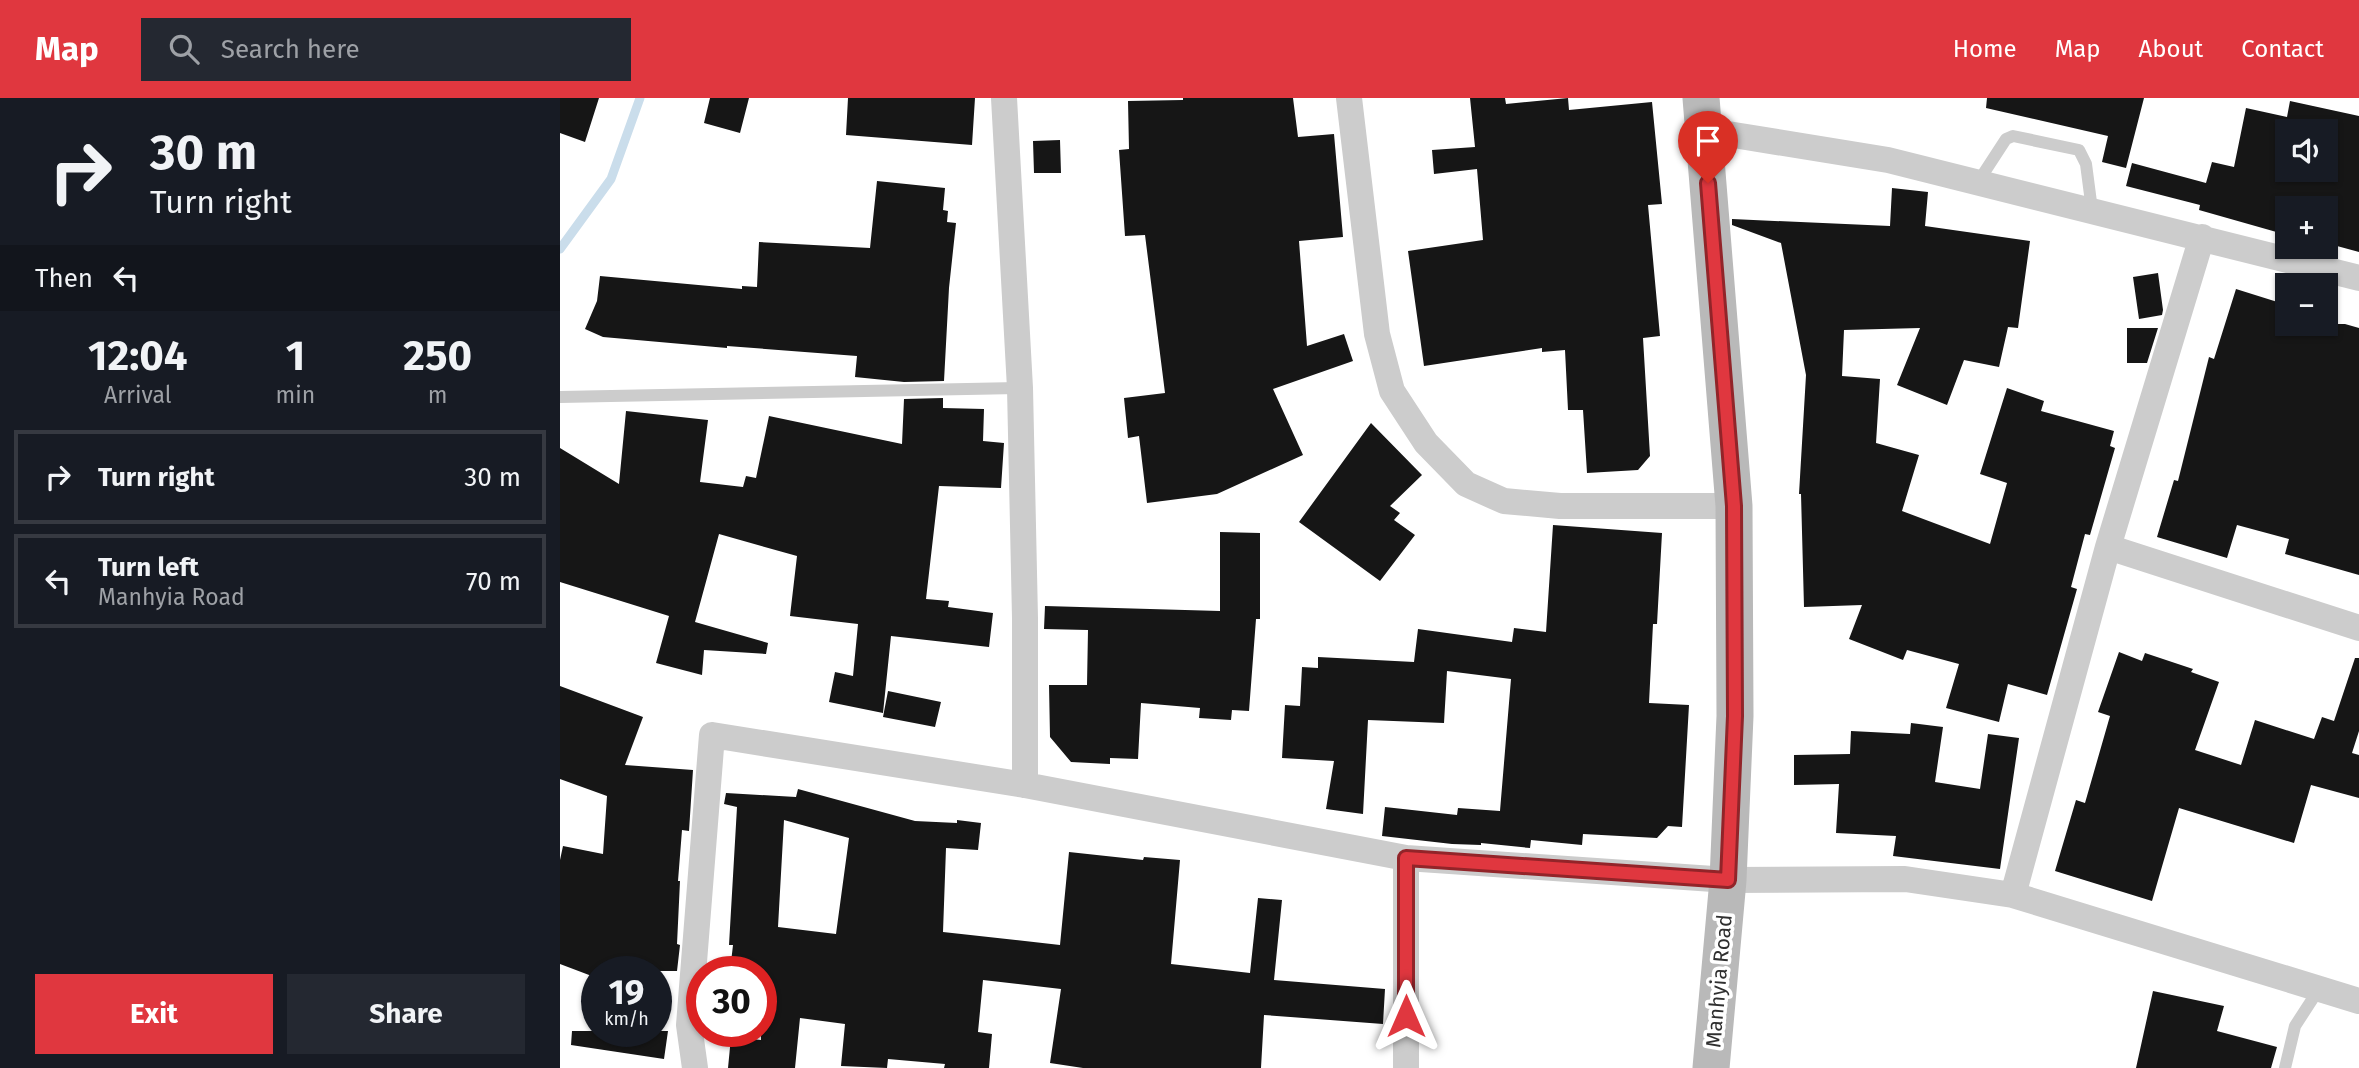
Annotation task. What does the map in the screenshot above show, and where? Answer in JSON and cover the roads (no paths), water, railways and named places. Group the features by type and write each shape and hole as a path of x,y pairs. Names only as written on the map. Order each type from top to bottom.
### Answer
{"main road":[{"name":"Manhyia Road","path":"1702,114 1734,506 1735,716 1728,880 1711,1068"}],"street":[{"path":"1004,98 1020,388 1025,618 1025,785"},
{"path":"1349,98 1377,334 1392,391 1426,443 1466,484 1504,501 1560,506 1734,506"},
{"path":"1702,114 2359,278"},
{"path":"2013,895 2108,547 2202,237"},
{"path":"2108,547 2359,628"},
{"path":"695,1068 689,1025 712,735 1025,785 1406,858 1728,880 1905,879 2013,895 2359,1001"},
{"path":"1406,858 1406,1068"}],"lane":[{"path":"1978,182 2006,139 2013,136 2079,150 2087,164 2092,210"},
{"path":"560,397 1020,388"},
{"path":"2285,1068 2295,1026 2319,989"}],"waterway":[{"path":"560,249 611,179 640,98"}]}
